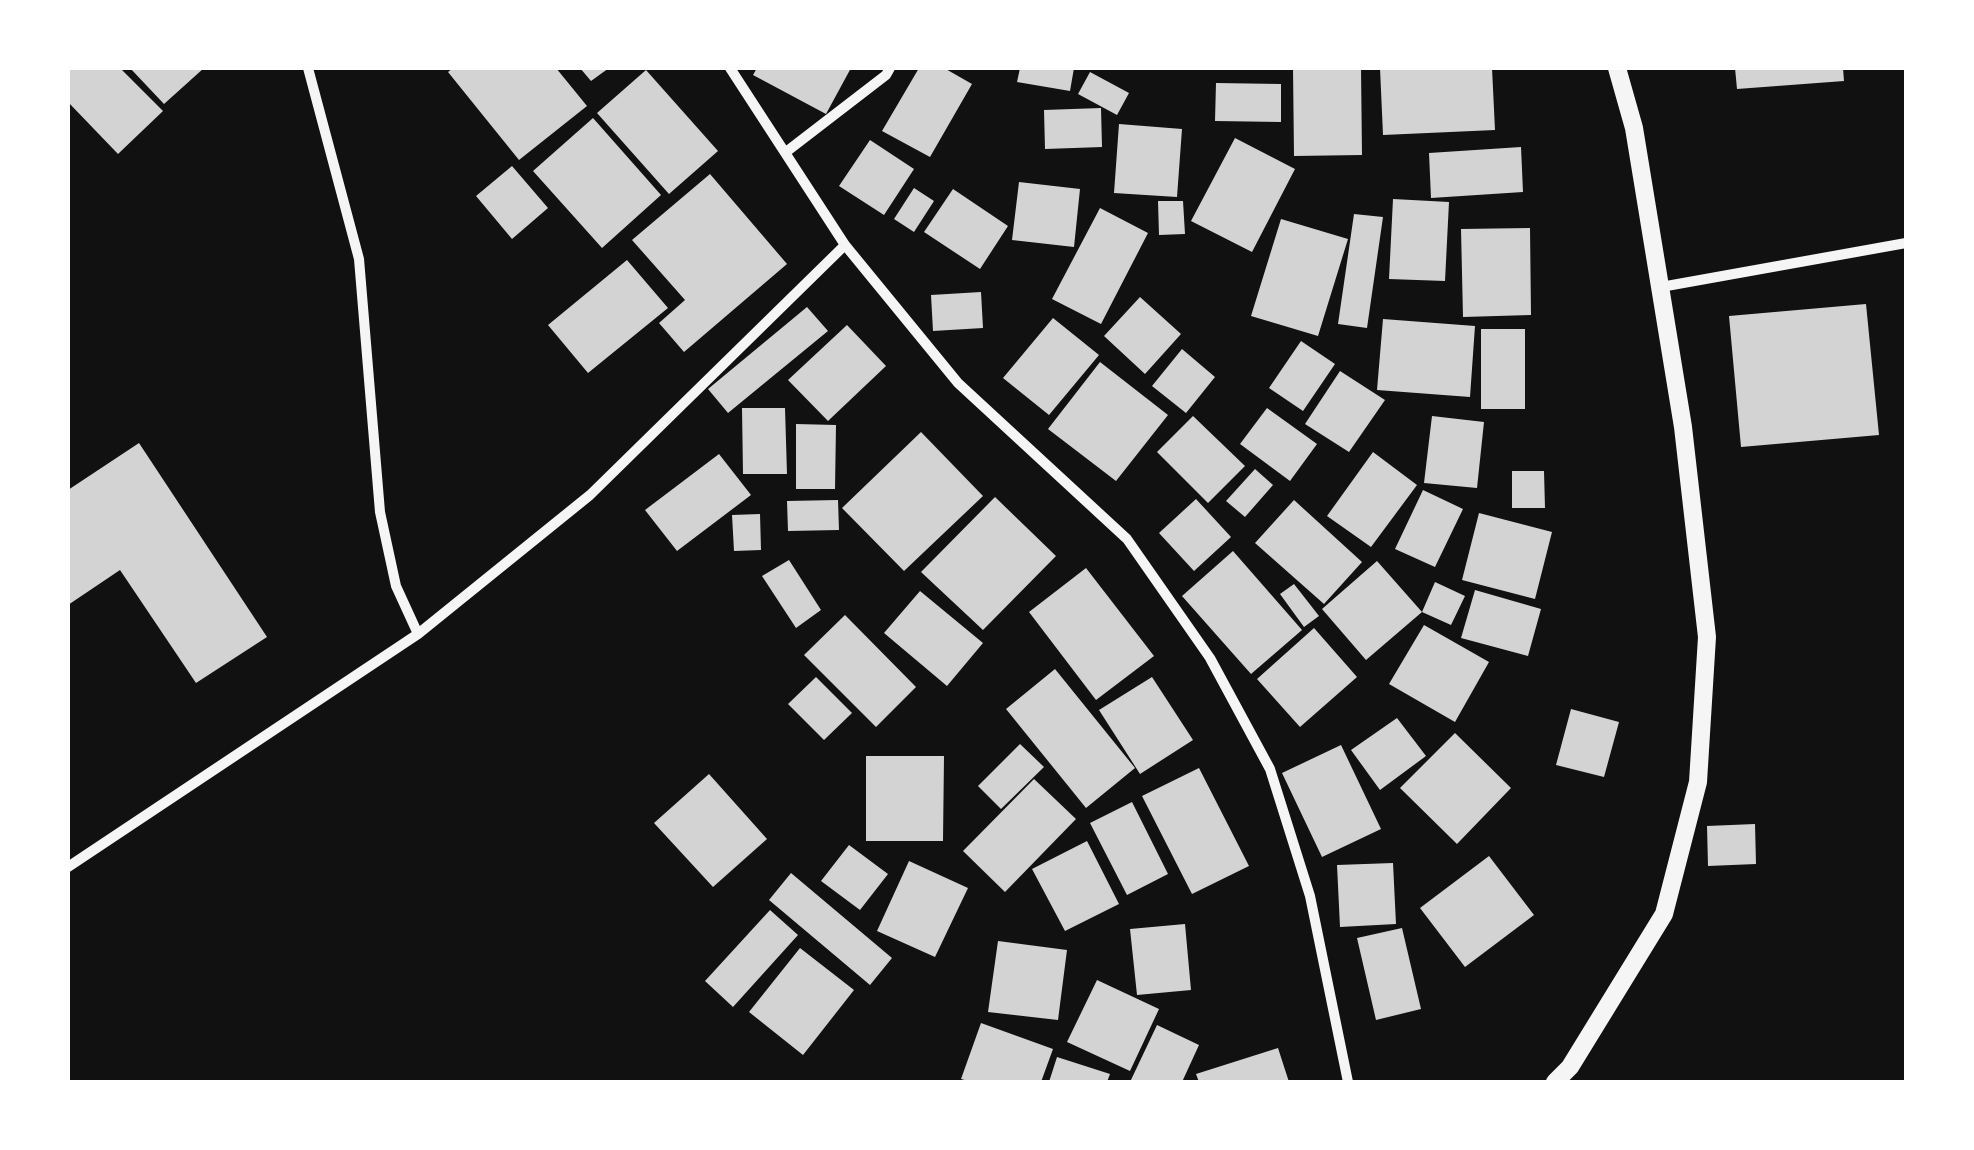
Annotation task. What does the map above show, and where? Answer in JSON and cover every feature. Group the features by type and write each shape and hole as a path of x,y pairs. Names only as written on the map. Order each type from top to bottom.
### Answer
{"street":[{"path":"308,68 358,259 380,512 396,586 418,634"},
{"path":"730,68 845,244 958,382 1127,540 1210,658 1270,769 1310,896 1348,1082"},
{"path":"786,152 890,68"},
{"path":"1555,1082 1570,1067 1664,914 1698,782 1707,637 1683,427 1661,287 1634,128 1617,68"},
{"path":"1661,287 1906,243"},
{"path":"68,867 418,634 590,495 845,244"}],"building":[{"path":"68,68 120,68 163,111 118,154 68,102"},
{"path":"130,68 204,68 164,104"},
{"path":"453,68 556,68 587,106 519,160 448,72"},
{"path":"580,68 609,68 591,81"},
{"path":"757,68 851,68 826,114 753,75"},
{"path":"919,68 944,68 972,84 930,157 882,131"},
{"path":"1020,68 1074,68 1070,91 1017,82"},
{"path":"1293,68 1361,68 1362,155 1294,156"},
{"path":"1380,68 1492,68 1495,130 1383,135"},
{"path":"1735,68 1843,68 1844,81 1737,89"},
{"path":"646,70 718,151 669,194 597,113"},
{"path":"1090,72 1129,93 1117,115 1078,94"},
{"path":"1216,83 1281,84 1281,122 1215,121"},
{"path":"1101,108 1102,147 1045,149 1044,110"},
{"path":"593,118 661,195 602,248 533,171"},
{"path":"1119,124 1182,129 1177,197 1114,193"},
{"path":"1235,138 1295,169 1252,252 1191,221"},
{"path":"870,140 914,169 884,215 839,186"},
{"path":"1521,147 1523,192 1431,198 1429,153"},
{"path":"512,166 548,208 512,239 476,196"},
{"path":"710,174 787,264 684,352 659,323 685,300 632,240"},
{"path":"1019,182 1080,189 1074,247 1012,240"},
{"path":"914,188 934,201 914,232 894,219"},
{"path":"953,189 1008,226 980,269 924,232"},
{"path":"1393,199 1449,202 1445,281 1389,279"},
{"path":"1158,201 1183,201 1185,234 1159,235"},
{"path":"1100,208 1148,233 1101,324 1052,299"},
{"path":"1354,214 1383,217 1367,328 1338,324"},
{"path":"1281,219 1348,239 1318,336 1251,316"},
{"path":"1530,228 1531,315 1463,317 1461,229"},
{"path":"627,260 668,308 588,373 548,325"},
{"path":"981,292 983,328 933,331 931,295"},
{"path":"1140,297 1181,334 1145,374 1104,336"},
{"path":"1866,304 1879,435 1741,447 1729,316"},
{"path":"807,307 828,331 728,413 708,389"},
{"path":"1053,318 1099,355 1049,415 1003,378"},
{"path":"1383,319 1475,326 1470,397 1377,390"},
{"path":"847,325 886,366 828,421 788,380"},
{"path":"1481,329 1525,329 1525,409 1481,409"},
{"path":"1301,341 1335,364 1303,411 1269,388"},
{"path":"1182,349 1215,377 1186,413 1152,386"},
{"path":"1100,362 1168,415 1116,481 1048,429"},
{"path":"1340,371 1385,400 1349,452 1305,424"},
{"path":"742,408 785,408 787,474 743,474"},
{"path":"1267,408 1317,444 1290,481 1240,444"},
{"path":"1193,416 1245,466 1208,503 1157,452"},
{"path":"1432,416 1484,422 1477,488 1424,483"},
{"path":"796,424 836,425 835,489 796,489"},
{"path":"921,432 983,496 904,571 842,508"},
{"path":"139,443 267,637 196,683 120,570 68,605 68,490"},
{"path":"1373,452 1417,485 1371,547 1327,516"},
{"path":"719,454 751,495 677,551 645,510"},
{"path":"1255,469 1273,485 1245,517 1226,501"},
{"path":"1512,471 1544,471 1545,508 1512,508"},
{"path":"1423,490 1463,509 1435,567 1395,549"},
{"path":"995,497 1056,556 983,630 921,572"},
{"path":"1196,499 1231,537 1194,571 1159,533"},
{"path":"838,500 839,530 788,531 787,501"},
{"path":"1294,500 1362,562 1324,604 1255,543"},
{"path":"1479,513 1552,532 1535,599 1462,580"},
{"path":"760,514 761,550 734,551 732,515"},
{"path":"1233,551 1302,630 1251,674 1182,596"},
{"path":"789,560 821,610 796,628 762,576"},
{"path":"1377,561 1422,612 1366,660 1322,609"},
{"path":"1086,568 1154,656 1096,700 1029,612"},
{"path":"1435,582 1465,596 1451,625 1422,612"},
{"path":"1294,584 1319,616 1304,627 1280,594"},
{"path":"1475,590 1541,609 1528,656 1461,638"},
{"path":"920,591 983,643 947,686 884,633"},
{"path":"845,615 916,687 876,727 804,655"},
{"path":"1424,625 1489,662 1455,722 1389,684"},
{"path":"1314,628 1357,677 1300,727 1257,679"},
{"path":"1055,669 1135,768 1086,808 1006,709"},
{"path":"816,677 852,713 824,740 788,704"},
{"path":"1152,677 1193,740 1140,774 1099,710"},
{"path":"1571,709 1619,722 1604,777 1556,765"},
{"path":"1397,718 1426,756 1380,790 1351,750"},
{"path":"1455,733 1511,788 1457,844 1400,788"},
{"path":"1020,744 1044,767 1001,809 978,786"},
{"path":"1341,745 1381,829 1322,857 1282,773"},
{"path":"866,756 944,756 943,841 866,841"},
{"path":"1199,768 1249,866 1192,894 1142,796"},
{"path":"709,774 767,839 713,887 654,823"},
{"path":"1034,779 1076,819 1005,892 963,851"},
{"path":"1132,802 1168,874 1127,895 1090,823"},
{"path":"1755,824 1756,864 1708,866 1707,826"},
{"path":"1087,841 1119,904 1065,931 1032,869"},
{"path":"849,845 888,874 860,910 821,881"},
{"path":"1489,856 1534,915 1465,967 1420,908"},
{"path":"909,861 968,888 935,957 877,931"},
{"path":"1393,863 1396,924 1340,927 1337,865"},
{"path":"791,873 892,958 870,985 769,900"},
{"path":"770,910 798,935 733,1007 705,981"},
{"path":"1185,924 1191,990 1137,995 1130,929"},
{"path":"1402,928 1421,1009 1376,1020 1357,938"},
{"path":"998,941 1067,950 1058,1020 988,1012"},
{"path":"800,948 854,990 803,1055 749,1012"},
{"path":"1097,980 1159,1009 1130,1071 1067,1042"},
{"path":"981,1023 1053,1049 1041,1082 961,1079"},
{"path":"1157,1025 1199,1045 1182,1082 1130,1082"},
{"path":"1278,1048 1289,1082 1199,1082 1196,1074"},
{"path":"1057,1057 1110,1074 1107,1082 1049,1082"}]}
